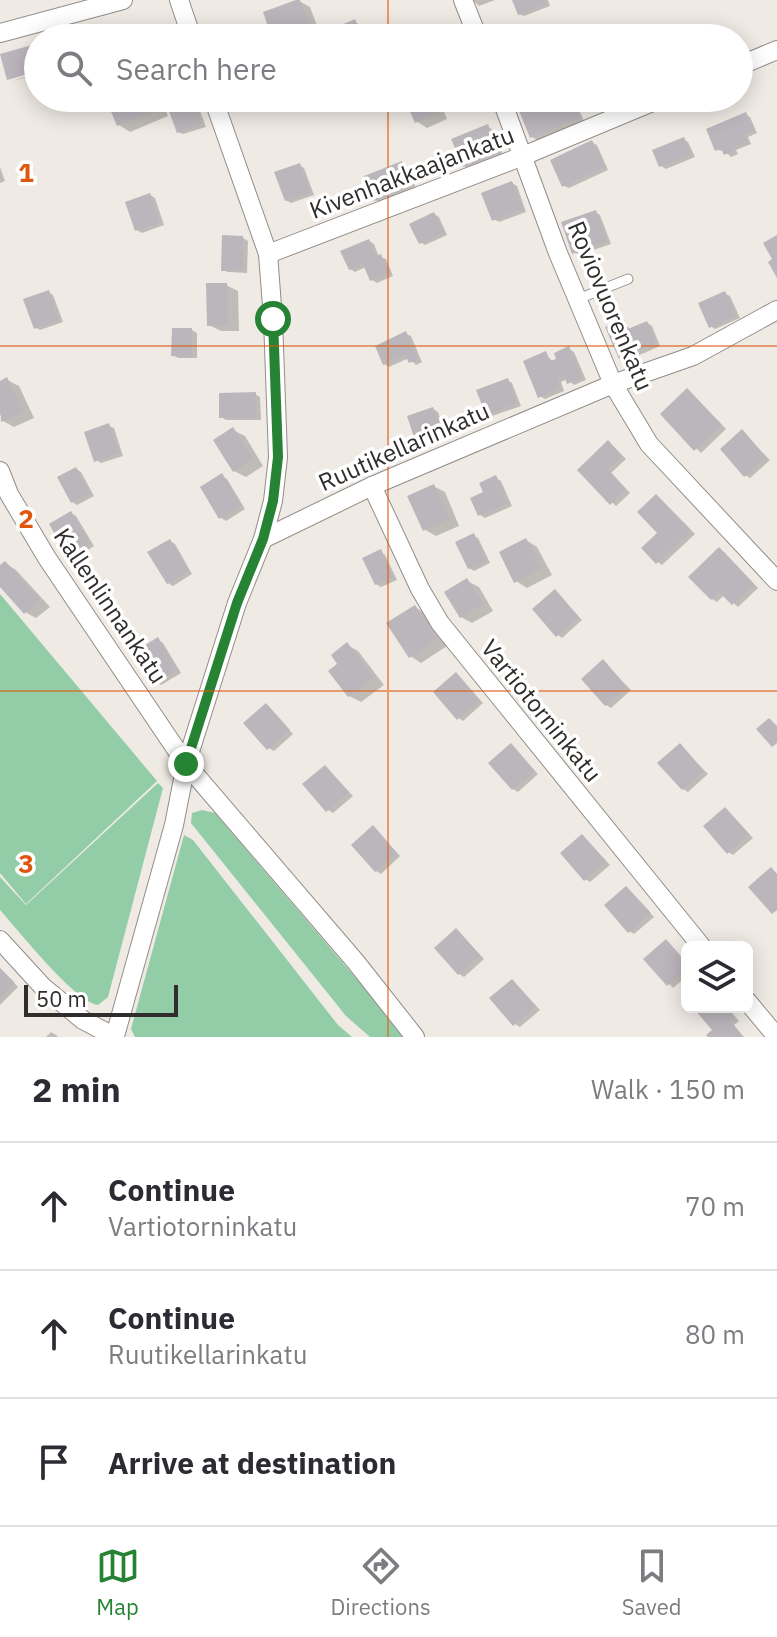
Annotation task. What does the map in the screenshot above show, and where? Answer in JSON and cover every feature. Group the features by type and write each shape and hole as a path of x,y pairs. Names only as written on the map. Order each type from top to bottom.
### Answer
{"street":[{"path":"34,24 123,0"},
{"path":"179,0 187,24"},
{"path":"463,0 472,24"},
{"path":"0,33 24,27"},
{"path":"753,60 777,50"},
{"path":"0,940 43,987 83,1020 115,1036 174,825 186,764 237,603 263,539 273,501 278,457 268,254 218,112"},
{"name":"Roviovuorenkatu","path":"506,112 613,384 649,444 777,581"},
{"name":"Kivenhakkaajankatu","path":"268,254 628,112"},
{"name":"Ruutikellarinkatu","path":"263,539 372,486 613,384 693,356 777,310"},
{"name":"Kallenlinnankatu","path":"0,471 9,494 47,558 186,764 355,961 415,1037"},
{"name":"Vartiotorninkatu","path":"372,486 420,589 440,623 697,941"},
{"path":"753,1008 777,1037"}],"lane":[{"path":"578,299 628,279"}],"green space":[{"path":"0,594 157,781 26,904 0,873"},
{"path":"158,783 163,788 108,997 98,1005 88,1001 61,979 0,910 0,877 26,905"},
{"path":"202,810 215,813 406,1037 370,1037 346,1016 191,823 192,813"},
{"path":"184,835 193,840 338,1025 352,1037 135,1037 131,1029"}],"building":[{"path":"300,0 309,24 267,24 263,12"},
{"path":"512,0 545,0 546,4 518,15"},
{"path":"24,47 24,75 7,80 0,54"},
{"path":"111,112 153,112 117,126"},
{"path":"169,112 198,112 202,124 177,133"},
{"path":"410,112 437,112 437,113 415,123"},
{"path":"520,112 578,112 580,118 530,138"},
{"path":"746,112 754,130 745,134 747,141 724,155 721,148 715,151 706,129"},
{"path":"488,124 499,153 463,167 451,139"},
{"path":"684,137 691,154 659,167 652,150"},
{"path":"592,140 605,167 562,187 550,160"},
{"path":"402,161 412,186 374,201 364,176"},
{"path":"300,163 310,193 285,201 274,172"},
{"path":"512,181 523,209 492,221 481,193"},
{"path":"150,193 160,223 135,231 125,202"},
{"path":"596,210 607,241 572,254 561,222"},
{"path":"434,212 444,232 419,244 409,224"},
{"path":"222,235 243,236 243,271 221,271"},
{"path":"777,235 777,278 768,262 772,259 763,243"},
{"path":"369,239 376,256 381,254 389,273 370,281 363,264 349,270 340,251"},
{"path":"206,283 227,283 228,325 207,326"},
{"path":"49,290 59,320 34,329 23,299"},
{"path":"725,291 736,316 709,328 698,303"},
{"path":"624,320 628,329 647,321 656,343 619,359 605,327"},
{"path":"172,328 192,328 192,357 171,356"},
{"path":"406,331 418,360 409,363 405,355 383,365 375,346"},
{"path":"569,346 582,378 567,384 564,376 557,379 560,388 538,398 523,361 546,351 550,361 556,359 554,353"},
{"path":"7,377 23,412 1,422 0,381"},
{"path":"508,378 517,403 486,415 476,390"},
{"path":"687,388 722,425 694,451 660,414"},
{"path":"256,392 256,418 219,418 219,393"},
{"path":"433,407 443,436 417,446 407,416"},
{"path":"109,423 119,453 94,462 84,432"},
{"path":"233,427 253,459 233,472 213,440"},
{"path":"742,429 766,457 744,477 720,449"},
{"path":"608,440 622,456 608,469 626,489 610,505 577,470"},
{"path":"76,467 90,493 71,503 57,477"},
{"path":"222,473 241,506 219,519 200,487"},
{"path":"496,475 508,503 478,516 470,498 483,492 479,483"},
{"path":"434,484 449,519 423,531 407,496"},
{"path":"656,494 691,530 656,564 641,548 657,533 637,512"},
{"path":"71,511 90,543 68,557 49,524"},
{"path":"474,533 486,561 468,569 455,542"},
{"path":"526,538 542,568 514,583 499,552"},
{"path":"170,539 189,571 167,584 147,552"},
{"path":"719,547 754,584 732,605 719,592 711,600 688,577"},
{"path":"381,549 393,577 375,585 362,558"},
{"path":"5,561 40,600 24,614 0,587 0,565"},
{"path":"467,578 483,604 460,618 444,592"},
{"path":"555,589 579,617 556,637 532,609"},
{"path":"415,605 437,639 409,658 386,623"},
{"path":"158,637 177,670 155,683 136,651"},
{"path":"347,642 374,678 348,697 328,671 337,664 331,655"},
{"path":"603,659 627,687 605,706 581,679"},
{"path":"456,672 480,700 457,720 433,692"},
{"path":"266,703 290,730 267,750 243,723"},
{"path":"769,718 777,726 777,743 772,747 756,729"},
{"path":"511,743 535,771 512,790 488,763"},
{"path":"680,743 704,771 682,790 657,763"},
{"path":"325,765 349,792 326,812 302,784"},
{"path":"725,807 749,834 727,854 703,826"},
{"path":"373,825 397,853 375,872 351,845"},
{"path":"582,834 606,861 584,881 560,853"},
{"path":"771,867 777,874 777,910 772,914 748,887"},
{"path":"626,886 651,913 628,933 604,905"},
{"path":"456,928 480,955 458,975 434,948"},
{"path":"666,939 681,956 681,974 667,986 643,959"},
{"path":"0,968 15,983 0,998"},
{"path":"512,979 536,1006 513,1026 489,998"},
{"path":"697,1013 731,1013 735,1018 731,1022 743,1037 708,1037 706,1035 712,1030"}],"route":[{"path":"186,764 237,603 263,539 273,501 278,457 273,319"}]}
